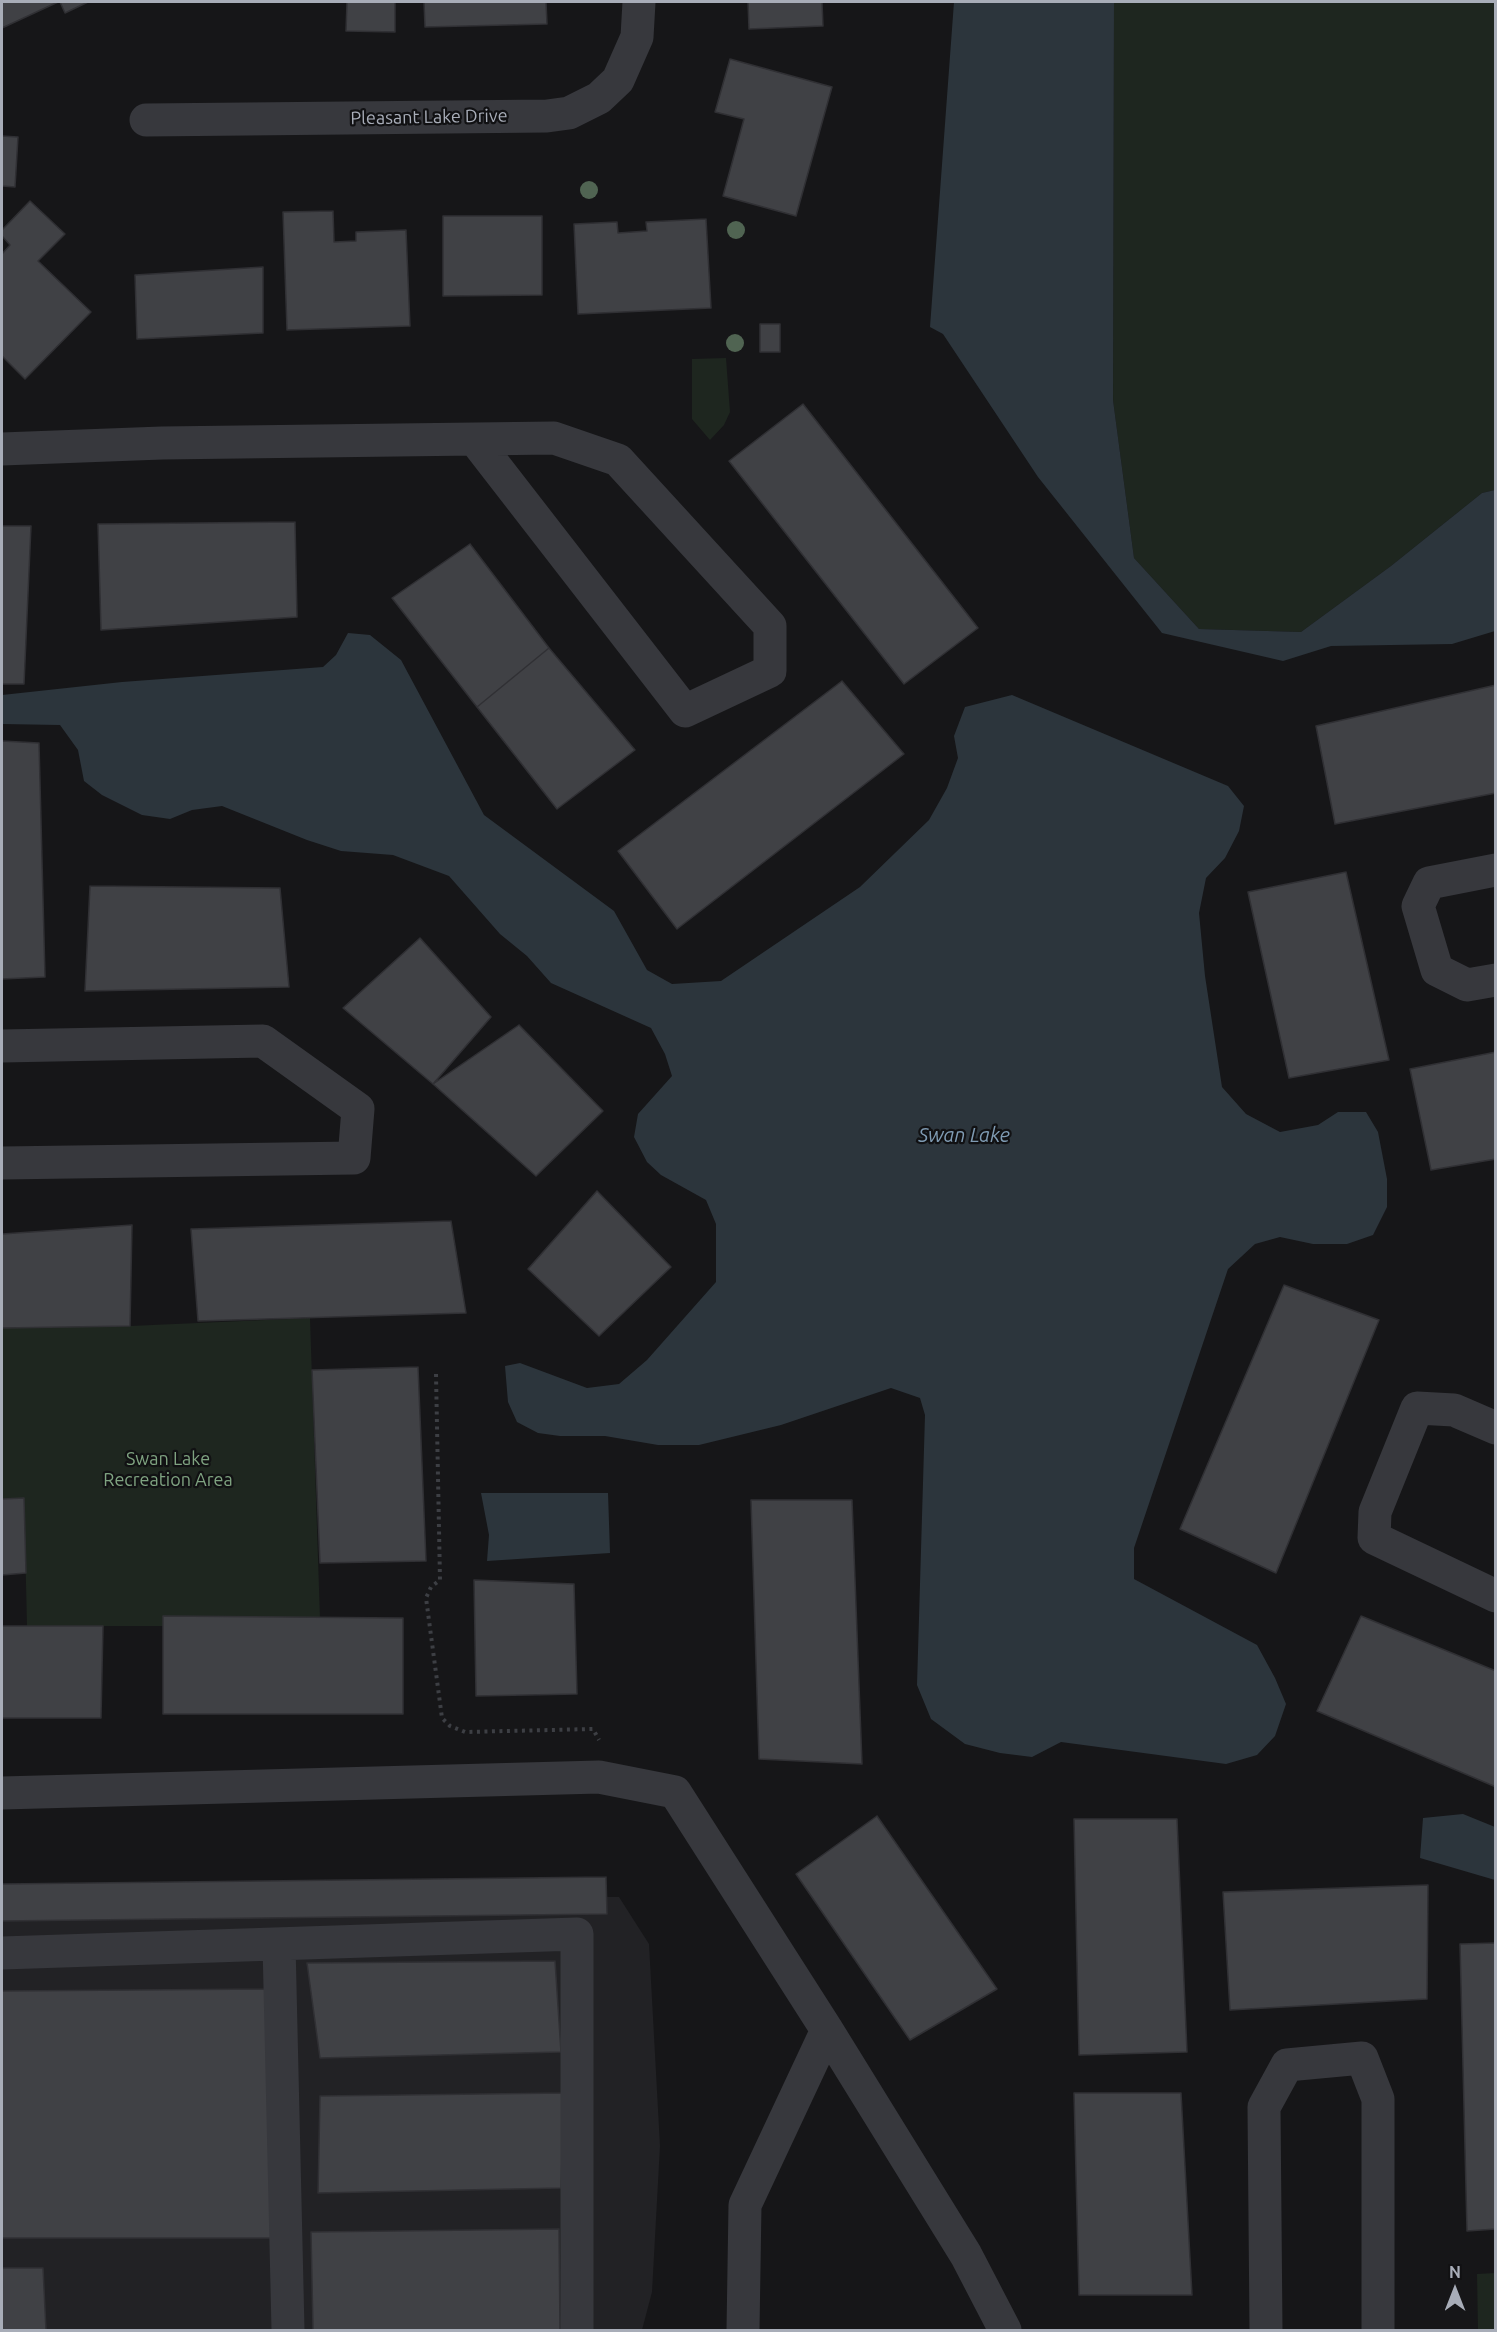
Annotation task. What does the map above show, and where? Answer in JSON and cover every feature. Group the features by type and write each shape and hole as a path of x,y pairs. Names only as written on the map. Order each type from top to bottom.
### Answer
{"street":[{"name":"Pleasant Lake Drive","path":"146,120 546,116 569,113 599,98 618,80 637,37 639,2"},
{"path":"2,449 162,443 554,438 618,460 770,626 770,671 685,711 475,440"},
{"path":"1496,870 1429,883 1418,906 1437,970 1467,985 1496,980"},
{"path":"2,1046 263,1041 358,1109 354,1158 2,1163"},
{"path":"1496,1428 1454,1410 1417,1408 1375,1512 1374,1538 1496,1596"},
{"path":"2,1793 599,1777 675,1792 827,2030 966,2255 1005,2331"},
{"path":"2,1953 577,1934 577,2331"},
{"path":"279,1944 288,2331"},
{"path":"743,2331 745,2205 827,2030"},
{"path":"1266,2331 1264,2107 1287,2065 1362,2058 1378,2099 1378,2331"}],"path":[{"path":"436,1374 440,1580 431,1587 426,1598 442,1718 450,1726 465,1732 593,1729 599,1739 599,1777"}],"shaded area":[{"path":"2,1897 619,1897 649,1944 660,2146 652,2292 642,2330 2,2330"}],"green space":[{"path":"1114,2 1495,2 1495,490 1482,493 1391,566 1301,632 1199,629 1134,558 1113,400"},
{"path":"726,358 730,412 724,425 710,440 692,419 692,359"},
{"name":"Swan Lake Recreation Area","path":"310,1318 320,1618 164,1616 163,1626 27,1626 24,1498 2,1499 2,1328 130,1326"},
{"path":"1495,2273 1495,2330 1478,2330 1477,2274"}],"water":[{"path":"954,2 1114,2 1113,400 1134,558 1199,629 1301,632 1391,566 1482,493 1495,490 1495,631 1452,644 1331,646 1283,661 1162,633 1038,477 943,334 930,327"},
{"name":"Swan Lake","path":"348,633 370,635 401,660 484,815 614,911 647,970 672,984 721,981 860,887 929,820 947,788 958,758 954,736 965,707 1012,695 1228,786 1244,806 1239,831 1225,858 1206,878 1199,913 1205,976 1222,1087 1246,1114 1280,1132 1318,1125 1338,1112 1366,1112 1378,1132 1387,1179 1387,1207 1373,1235 1347,1244 1313,1244 1280,1237 1255,1244 1228,1269 1134,1548 1134,1579 1257,1645 1286,1704 1275,1736 1257,1755 1226,1764 1061,1742 1032,1757 1000,1753 965,1744 931,1719 917,1685 925,1415 920,1398 891,1388 781,1425 699,1445 658,1445 605,1436 560,1436 538,1433 517,1422 508,1402 505,1366 520,1363 587,1388 619,1384 647,1360 716,1282 716,1224 706,1200 661,1175 647,1162 634,1137 638,1114 672,1076 665,1054 651,1028 551,983 527,956 500,934 449,876 393,855 341,851 222,806 192,810 170,819 142,815 102,795 84,781 78,750 60,725 2,724 2,695 122,682 323,667 336,655"},
{"path":"481,1493 608,1493 610,1553 487,1561 489,1535"},
{"path":"1463,1814 1495,1827 1495,1880 1420,1858 1423,1818"}],"building":[{"path":"2,2 58,2 2,28"},
{"path":"60,2 88,2 65,13"},
{"path":"347,2 395,2 395,32 346,31"},
{"path":"424,2 546,2 547,24 425,27"},
{"path":"748,2 822,2 823,26 749,29"},
{"path":"730,59 832,87 796,216 723,196 744,119 715,112"},
{"path":"2,136 18,137 15,187 2,186"},
{"path":"30,201 65,234 38,261 91,312 25,379 2,356 2,254 10,245 2,236 2,230"},
{"path":"333,211 334,242 356,241 356,232 406,230 410,326 287,330 283,212"},
{"path":"443,216 542,216 542,295 443,296"},
{"path":"706,219 711,308 578,314 574,224 617,222 618,233 647,231 646,222"},
{"path":"263,267 263,333 137,339 135,275"},
{"path":"760,324 780,324 780,352 760,352"},
{"path":"803,404 978,628 904,684 729,461"},
{"path":"295,522 297,617 101,630 98,524"},
{"path":"2,526 31,526 24,684 2,684"},
{"path":"470,544 549,648 477,707 392,598"},
{"path":"549,648 635,750 557,809 477,707"},
{"path":"842,681 904,754 677,929 618,851"},
{"path":"1496,685 1496,793 1335,824 1316,726"},
{"path":"2,741 39,743 45,977 2,979"},
{"path":"1346,872 1389,1060 1289,1078 1248,892"},
{"path":"90,886 280,888 289,987 85,991"},
{"path":"420,938 491,1017 433,1084 343,1008"},
{"path":"519,1025 603,1111 536,1176 433,1084"},
{"path":"1496,1052 1496,1159 1431,1170 1410,1069"},
{"path":"597,1191 671,1267 599,1336 528,1269"},
{"path":"451,1221 466,1313 198,1321 191,1229"},
{"path":"132,1225 130,1326 2,1328 2,1234"},
{"path":"1284,1285 1379,1320 1276,1573 1180,1529"},
{"path":"418,1367 426,1561 320,1563 312,1370"},
{"path":"24,1498 26,1573 2,1575 2,1499"},
{"path":"751,1500 852,1500 862,1764 759,1759"},
{"path":"474,1580 574,1584 577,1694 476,1696"},
{"path":"163,1616 403,1618 403,1714 163,1714"},
{"path":"1361,1616 1496,1671 1496,1787 1317,1711"},
{"path":"2,1626 103,1626 101,1718 2,1718"},
{"path":"877,1816 997,1989 910,2040 796,1874"},
{"path":"1074,1819 1177,1819 1187,2052 1079,2055"},
{"path":"606,1877 607,1914 2,1921 2,1884"},
{"path":"1428,1885 1427,1999 1230,2010 1223,1892"},
{"path":"1496,1943 1496,2229 1467,2231 1460,1944"},
{"path":"555,1961 561,2052 320,2058 307,1963"},
{"path":"267,1989 274,2238 2,2238 2,1991"},
{"path":"564,2093 561,2188 318,2193 320,2096"},
{"path":"1074,2093 1181,2093 1192,2295 1079,2295"},
{"path":"559,2229 560,2330 313,2330 311,2232"},
{"path":"2,2268 43,2268 46,2330 2,2330"}]}
